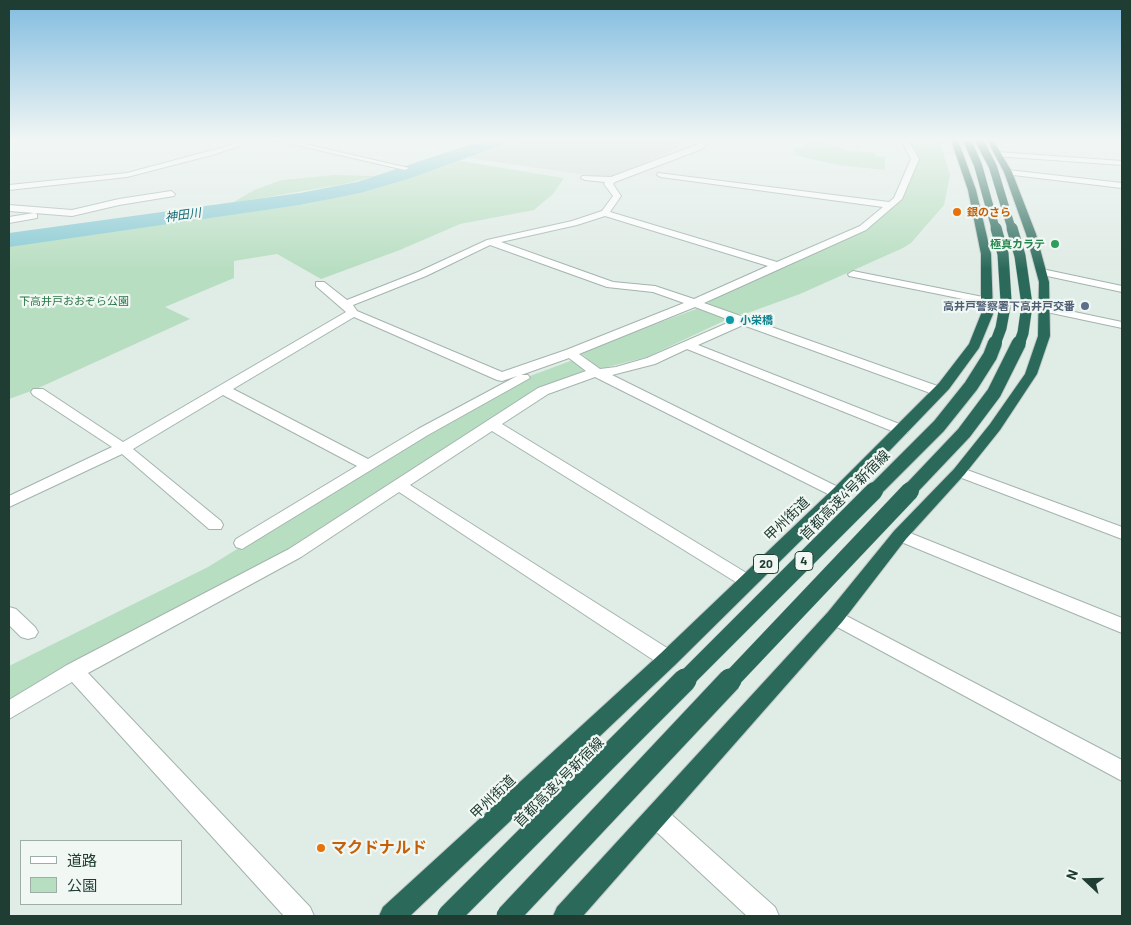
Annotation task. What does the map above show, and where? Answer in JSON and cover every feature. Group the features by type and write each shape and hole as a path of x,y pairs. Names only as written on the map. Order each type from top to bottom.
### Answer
{"highway":[{"name":"甲州街道","path":"392,916 668,659 838,494 938,391 975,345 987,314 988,301 986,254 980,222 969,183"},
{"name":"首都高速4号新宿線","path":"449,916 939,426 971,386 990,356 1001,328 1006,301 1006,276 1003,254 983,183"},
{"name":"4","path":"508,916 964,433 994,393 1012,361 1022,333 1026,305 1026,287 1020,256 998,183"},
{"path":"566,916 835,617 900,535 959,472 995,427 1031,374 1044,336 1046,309 1042,272 1032,234 1012,183"}],"street":[{"path":"9,188 53,183"},
{"path":"9,502 123,448 224,390 349,309 490,242 574,223 605,213 618,196 609,183"},
{"path":"724,183 891,205"},
{"path":"320,284 349,309 502,377 570,354 695,303 862,228 898,199 905,183"},
{"path":"1099,183 1122,186"},
{"path":"9,208 72,213 119,202 171,194"},
{"path":"9,220 55,212"},
{"path":"605,213 778,266"},
{"path":"490,242 611,285 655,289 938,391"},
{"path":"1042,272 1122,289"},
{"path":"853,274 988,301"},
{"path":"1046,309 1122,325"},
{"path":"9,710 74,672 295,553 401,486 490,424 543,391 597,373 617,371 643,363 742,321"},
{"path":"687,345 902,430"},
{"path":"570,354 597,373 838,494"},
{"path":"242,543 462,409 570,354"},
{"path":"224,390 368,465"},
{"path":"38,392 123,448 215,525"},
{"path":"490,424 747,582"},
{"path":"959,472 1122,533"},
{"path":"401,486 668,659"},
{"path":"900,535 1122,626"},
{"path":"9,614 28,632"},
{"path":"835,617 1122,771"},
{"path":"74,672 301,916"},
{"path":"656,816 766,916"}],"green space":[{"path":"273,183 348,183 232,203 254,190"},
{"name":"下高井戸おおぞら公園","path":"393,183 560,183 553,194 534,210 460,224 400,250 321,279 277,254 234,261 234,278 165,307 190,319 34,390 9,399 9,245 307,204"},
{"path":"908,183 948,183 944,205 911,243 903,248 800,294 745,314 736,315 708,304 709,299 868,229 901,200"},
{"path":"699,308 728,319 647,357 600,369 579,352"},
{"path":"573,360 587,371 543,387 486,421 361,507 195,603 88,657 9,703 9,666 208,567 446,420 530,376"}],"waterway":[{"name":"神田川","path":"9,240 300,199 373,183"}],"place":[{"name":"銀のさら","path":"957,212"},
{"name":"極真カラテ","path":"1055,244"},
{"name":"高井戸警察署下高井戸交番","path":"1085,306"},
{"name":"小栄橋","path":"730,320"},
{"name":"マクドナルド","path":"321,848"}]}
